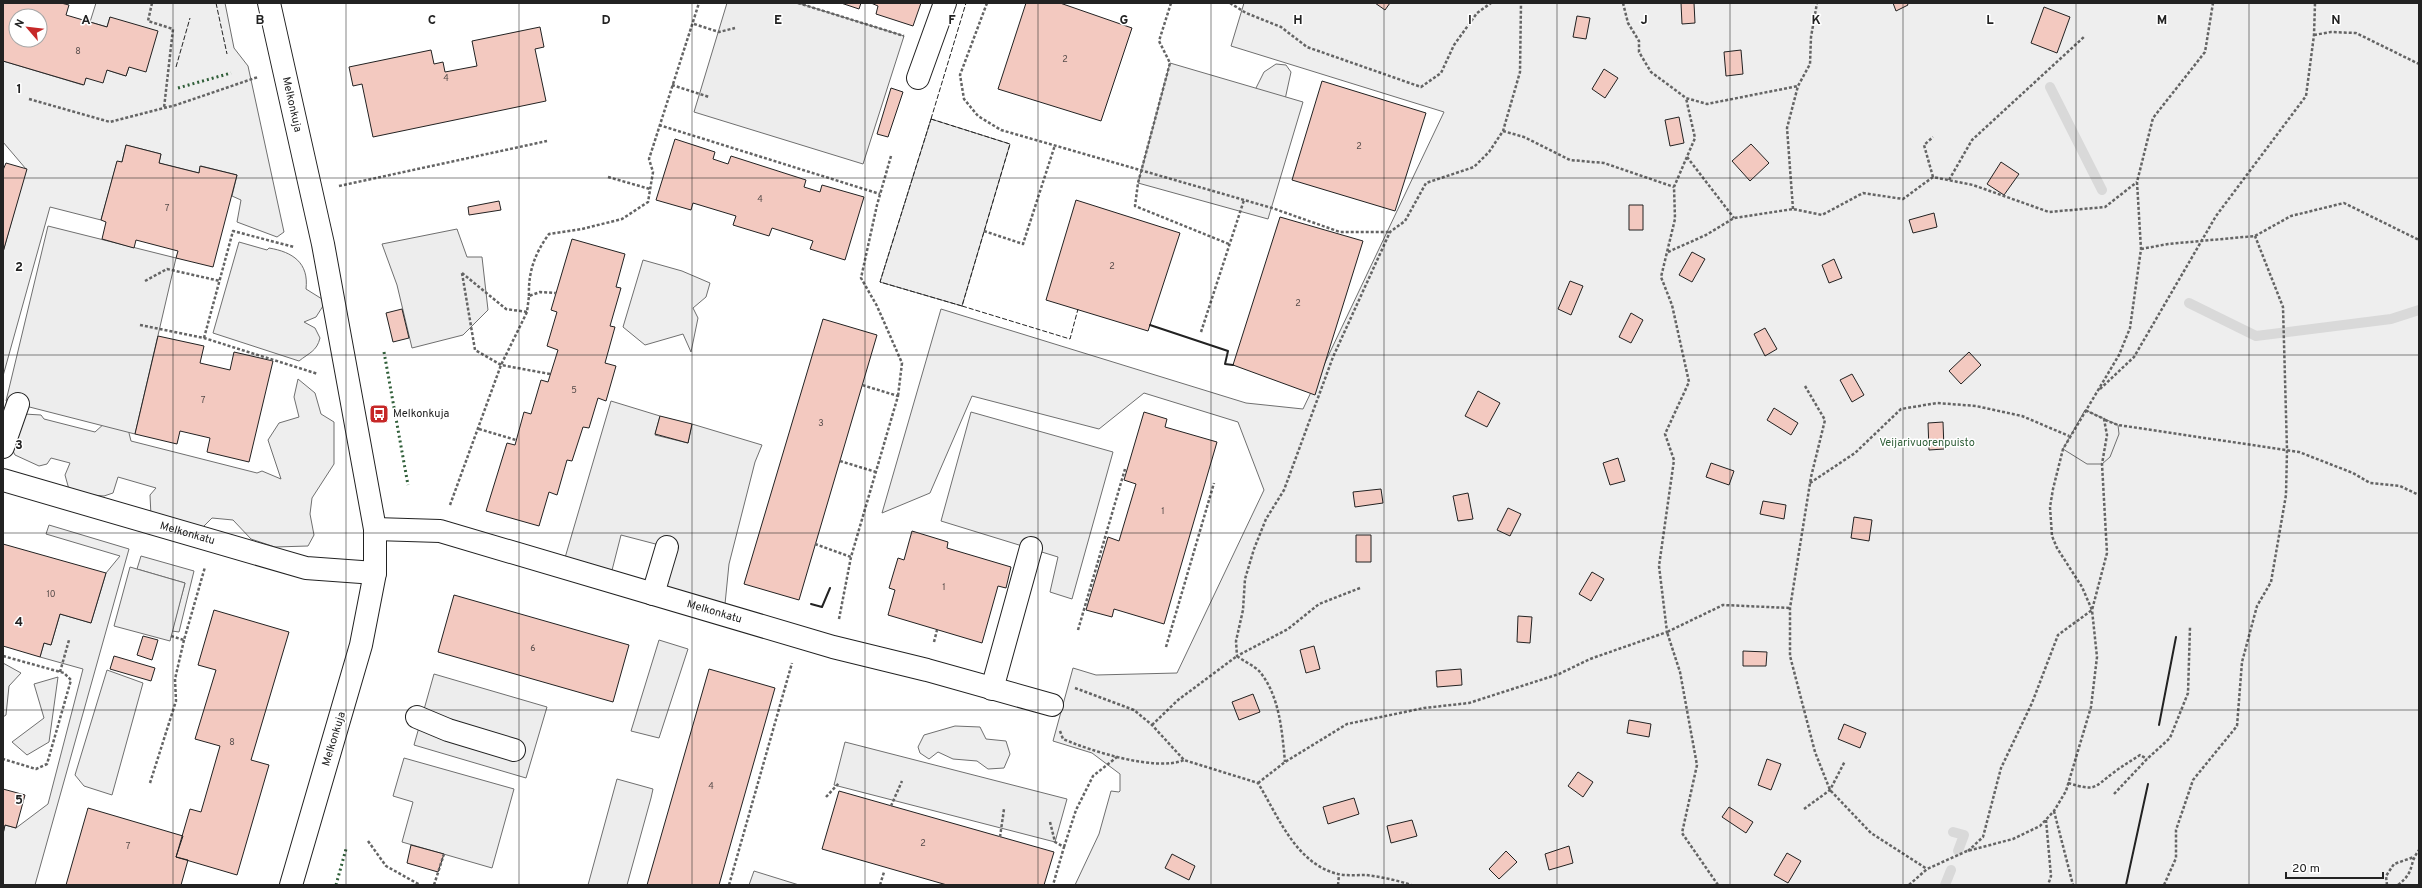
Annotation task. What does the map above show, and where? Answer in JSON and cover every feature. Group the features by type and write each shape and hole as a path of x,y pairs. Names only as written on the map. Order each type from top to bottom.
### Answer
{"street":[{"name":"Melkonkuja","path":"269,3 323,244 375,529 375,573 361,645 291,885"},
{"path":"918,78 945,3"},
{"path":"3,447 18,404"},
{"name":"Melkonkatu","path":"3,480 306,568 375,573"},
{"name":"Melkonkatu","path":"375,529 440,531 800,638 927,670 1052,705"},
{"path":"653,594 667,547"},
{"path":"992,689 1031,548"},
{"path":"417,717 448,730 514,750"}],"path":[{"path":"152,3 148,21 174,29 164,108"},
{"path":"440,531 479,429 501,365 527,312 528,282 537,251 549,234 582,229 622,218 648,202 653,172 649,159 672,86 694,24 699,3"},
{"path":"798,3 931,44"},
{"path":"987,3 960,75 964,99 978,116 1001,130 1142,169 1244,200 1340,232 1390,232"},
{"path":"1171,3 1159,41 1170,63 1142,169 1135,206 1229,244"},
{"path":"1230,3 1246,12 1281,27 1307,47 1421,87 1441,73 1454,45 1477,13 1491,3"},
{"path":"1237,656 1236,641 1243,610 1245,579 1254,549 1266,519 1284,490 1333,357 1390,232 1405,221 1426,183 1474,167 1489,152 1503,131 1520,72 1521,3"},
{"path":"1623,3 1628,23 1640,41 1639,52 1650,72 1686,98 1707,104 1798,86"},
{"path":"1793,209 1787,128 1798,86 1810,64 1811,37 1817,3"},
{"path":"1909,885 1927,869 1967,851 2013,839 2040,826 2054,811 2068,783 2091,707 2097,657 2092,610 2082,587 2057,548 2050,523 2053,489 2063,448 2119,355 2130,328 2141,249 2137,182 2152,118 2205,52 2212,3"},
{"path":"2097,392 2134,357 2216,216 2306,96 2314,35 2315,3"},
{"path":"694,24 718,32 734,28"},
{"path":"2314,35 2331,32 2356,33 2419,64"},
{"path":"1949,180 1972,140 2085,36"},
{"path":"29,99 110,122 164,108 284,70"},
{"path":"672,86 709,96"},
{"path":"1686,98 1695,138 1674,187 1675,219 1661,277 1672,305 1689,382 1665,434 1674,460 1659,566 1668,632 1680,672 1697,765 1682,833 1718,885"},
{"path":"659,125 880,194"},
{"path":"1503,131 1524,137 1570,160 1604,164 1674,187"},
{"path":"1933,136 1924,145 1933,177"},
{"path":"312,193 547,141"},
{"path":"984,231 1023,244 1055,145"},
{"path":"833,647 851,557 898,396 902,363 876,306 861,278 880,194 891,156"},
{"path":"1687,157 1734,218"},
{"path":"608,177 650,189"},
{"path":"1667,253 1706,235 1734,218 1793,209 1822,215 1863,193 1903,199 1933,177 1973,185 2049,212 2105,207 2137,182"},
{"path":"1201,332 1244,200"},
{"path":"2141,249 2255,236 2292,216 2344,203 2419,240"},
{"path":"204,338 233,231 291,247 323,244"},
{"path":"2164,885 2176,858 2176,830 2193,780 2237,726 2242,662 2257,606 2271,582 2286,495 2287,450 2283,307 2255,236"},
{"path":"145,281 167,269 220,281"},
{"path":"527,312 506,308 462,273 475,350 501,365 550,374"},
{"path":"528,296 540,292 556,292"},
{"path":"140,325 204,338 307,371 347,381"},
{"path":"862,385 898,396"},
{"path":"1805,386 1825,420 1810,483 1790,608 1790,656 1815,752 1830,790 1871,833 1927,869"},
{"path":"1810,483 1855,453 1902,409 1937,403 1976,406 2022,416 2070,436"},
{"path":"2085,410 2118,425 2299,452 2354,473 2370,483 2400,486 2419,495"},
{"path":"1967,851 1983,837 2001,768 2032,703 2058,635 2092,610 2107,553 2102,464 2107,435 2104,419"},
{"path":"479,429 516,440"},
{"path":"840,461 876,472"},
{"path":"1078,630 1125,469"},
{"path":"1166,647 1214,484"},
{"path":"150,783 176,701 175,679 184,640 213,540"},
{"path":"815,544 851,557"},
{"path":"1152,725 1178,700 1237,656 1288,629 1319,604 1360,588"},
{"path":"1258,783 1285,762 1348,724 1424,708 1469,703 1559,674 1590,659 1668,632 1723,605 1790,608"},
{"path":"2114,794 2147,759 2170,738 2188,693 2190,627"},
{"path":"171,636 184,640"},
{"path":"729,885 800,638"},
{"path":"60,672 69,640"},
{"path":"3,656 60,672 71,680 47,764 36,769 3,759"},
{"path":"1237,656 1259,671 1272,697 1281,719 1285,762"},
{"path":"1069,686 1089,691 1134,710 1152,725 1184,760 1258,783 1289,838 1311,860 1339,875 1366,875 1395,880 1411,885"},
{"path":"1052,705 1063,739 1091,751 1175,764 1184,760"},
{"path":"2068,783 2083,787 2100,786 2112,773 2140,755 2147,759"},
{"path":"1053,885 1076,810 1092,776 1117,756"},
{"path":"1804,809 1830,790 1845,761"},
{"path":"891,806 902,781"},
{"path":"826,797 839,782"},
{"path":"1000,837 1004,809"},
{"path":"2054,811 2073,885"},
{"path":"2046,819 2051,876 2048,885"},
{"path":"1050,822 1055,842 1064,847"},
{"path":"368,841 386,866 420,885"},
{"path":"2398,885 2412,872 2414,857 2419,850"},
{"path":"434,885 444,854"},
{"path":"2388,885 2386,876 2394,864 2414,857"},
{"path":"880,885 884,872"},
{"path":"1338,885 1339,875"}],"green space":[{"path":"96,3 225,3 234,48 248,66 284,232 277,237 237,222 241,200 232,196 237,175 201,166 199,173 159,163 161,154 126,145 122,162 117,162 101,220 50,207 3,376 3,252 26,169 3,142 3,61 83,85 86,78 107,70 126,76 129,67 110,17 107,27 90,22"},
{"name":"Veijarivuorenpuisto","path":"1244,3 2419,3 2419,885 1075,885 1099,834 1111,791 1120,791 1120,774 1092,753 1053,741 1073,668 1096,675 1177,673 1264,490 1238,422 1144,393 1099,429 972,396 930,493 882,513 941,309 1246,403 1303,409 1444,112 1231,46"},
{"path":"1276,64 1286,65 1291,72 1284,104 1254,92 1264,72"},
{"path":"931,119 1010,144 962,306 880,282"},
{"path":"239,242 267,250 269,248 285,252 298,260 305,272 306,289 322,299 323,306 316,317 304,322 315,328 320,338 319,342 312,351 299,361 213,333"},
{"path":"643,260 682,271 710,283 706,297 693,308 698,318 691,352 683,334 645,345 623,327"},
{"path":"298,379 315,393 321,414 334,422 334,464 312,498 310,514 314,535 308,546 275,547 251,539 233,520 212,518 200,530 151,516 150,495 156,488 118,477 113,493 104,496 70,493 65,475 70,463 51,458 47,464 39,466 15,455 9,443 24,414 41,415 44,419 95,432 106,422 127,425 131,441 257,473 262,471 281,479 268,440 279,423 299,417 294,397"},
{"path":"49,525 129,549 35,885 3,885 3,834 5,825 16,828 48,804 83,669 40,657 44,643 51,645 60,614 91,623 106,573 120,556 46,534"},
{"path":"141,556 194,571 179,632 172,631 185,583 137,569"},
{"path":"3,663 21,673 9,686 6,715 3,717"},
{"path":"107,670 143,683 112,795 84,786 75,775"},
{"path":"58,677 49,742 27,755 12,742 44,718 34,684"},
{"path":"955,726 980,727 986,739 1006,741 1010,754 1004,768 988,769 977,761 953,759 938,752 929,759 920,753 918,747 924,735"},
{"path":"754,871 799,885 749,885"}],"shaded area":[{"path":"727,3 798,3 904,36 863,164 694,112"},
{"path":"1170,63 1303,102 1268,219 1138,183"},
{"path":"48,226 176,258 135,434 6,401"},
{"path":"457,229 467,257 482,257 488,310 463,335 412,348 397,285 382,244"},
{"path":"611,401 660,416 655,435 688,443 692,424 762,445 755,462 729,564 724,614 653,594 667,547 621,535 609,582 562,568"},
{"path":"2085,410 2118,425 2119,434 2110,457 2102,464 2087,464 2063,449"},
{"path":"971,412 1113,452 1072,599 1050,592 1058,557 941,521"},
{"path":"130,567 185,583 170,641 114,626"},
{"path":"659,640 688,649 659,738 631,731"},
{"path":"434,674 547,707 526,778 414,745"},
{"path":"845,742 1067,799 1055,842 834,785"},
{"path":"404,758 514,789 492,868 402,842 413,802 393,796"},
{"path":"617,779 653,789 651,798 627,885 588,885"}],"building":[{"path":"3,3 61,3 69,5 66,15 107,27 110,17 158,31 146,72 129,67 126,76 107,70 103,83 86,78 84,85 3,61"},
{"path":"841,3 861,3 859,9"},
{"path":"871,3 921,3 913,26 876,14 878,6"},
{"path":"1026,3 1060,3 1132,28 1101,121 998,89"},
{"path":"1375,3 1390,3 1385,10"},
{"path":"1681,3 1694,3 1695,23 1682,24"},
{"path":"1893,3 1907,3 1908,5 1896,11"},
{"path":"2044,7 2070,17 2057,53 2031,43"},
{"path":"1577,16 1590,18 1586,39 1573,37"},
{"path":"540,27 544,47 535,49 546,101 373,137 362,84 353,86 349,67 431,50 434,64 443,62 445,72 477,66 472,41"},
{"path":"1741,50 1743,74 1726,76 1724,52"},
{"path":"1604,69 1618,78 1605,98 1592,89"},
{"path":"1322,81 1426,113 1395,211 1292,180"},
{"path":"891,88 903,92 888,137 877,134"},
{"path":"1679,117 1684,143 1670,146 1665,120"},
{"path":"675,139 715,152 713,159 728,164 731,156 806,180 804,187 820,192 822,185 864,197 845,260 810,249 813,241 772,228 769,236 733,225 736,216 693,203 691,210 656,200"},
{"path":"1751,144 1769,163 1750,181 1732,161"},
{"path":"126,145 161,154 159,163 199,173 200,166 237,175 213,267 176,258 178,251 136,240 134,248 102,239 106,222 101,220 117,161 122,162"},
{"path":"2001,162 2019,174 2004,195 1987,184"},
{"path":"6,163 27,169 3,252 3,170"},
{"path":"1076,200 1180,233 1148,331 1046,300"},
{"path":"499,201 501,210 469,215 468,207"},
{"path":"1629,205 1643,205 1643,230 1629,230"},
{"path":"1934,213 1937,227 1913,233 1909,220"},
{"path":"1280,217 1363,241 1315,395 1233,365"},
{"path":"572,239 625,254 616,287 621,288 610,326 615,327 605,363 616,366 606,401 598,398 589,428 583,427 572,461 567,460 557,495 549,492 539,526 486,511 507,443 515,445 524,412 531,414 541,380 548,382 558,350 547,346 557,312 551,310"},
{"path":"1692,252 1705,259 1692,282 1679,275"},
{"path":"1834,259 1842,278 1829,283 1822,265"},
{"path":"1570,281 1583,286 1571,315 1558,309"},
{"path":"402,309 409,338 393,342 386,313"},
{"path":"1631,313 1643,320 1631,343 1619,337"},
{"path":"823,319 877,335 799,600 744,584"},
{"path":"1765,328 1777,349 1765,356 1754,334"},
{"path":"158,336 204,346 200,363 230,370 234,352 273,361 249,462 207,452 210,438 180,431 177,444 135,434"},
{"path":"1969,352 1981,365 1961,384 1949,371"},
{"path":"1852,374 1864,395 1852,402 1840,380"},
{"path":"1478,391 1500,403 1487,427 1465,416"},
{"path":"1774,408 1798,423 1791,435 1767,420"},
{"path":"1144,412 1167,419 1165,427 1217,442 1164,624 1114,609 1112,617 1086,610 1108,537 1119,541 1136,484 1124,480"},
{"path":"660,416 692,424 688,443 655,434"},
{"path":"1943,422 1944,449 1929,450 1928,423"},
{"path":"1618,458 1625,481 1610,485 1603,463"},
{"path":"1711,463 1734,471 1729,485 1706,477"},
{"path":"1381,489 1383,503 1355,507 1353,492"},
{"path":"1468,493 1473,519 1458,521 1453,496"},
{"path":"1763,501 1786,505 1784,519 1760,514"},
{"path":"1508,508 1521,514 1510,536 1497,530"},
{"path":"1854,517 1872,520 1869,541 1851,538"},
{"path":"912,531 948,542 947,548 1011,567 1006,588 998,586 982,643 888,615 895,590 889,588 898,558 904,560"},
{"path":"1356,535 1371,535 1371,562 1356,562"},
{"path":"3,544 106,573 91,623 60,614 51,645 44,643 40,657 3,646"},
{"path":"1592,572 1604,579 1591,601 1579,594"},
{"path":"454,595 629,645 613,702 438,652"},
{"path":"214,610 289,632 251,760 269,765 237,875 176,857 190,809 201,812 220,746 195,739 216,670 198,665"},
{"path":"1518,616 1532,617 1530,643 1517,642"},
{"path":"143,636 158,640 152,660 137,655"},
{"path":"1314,646 1320,669 1306,673 1300,650"},
{"path":"1743,651 1767,652 1766,666 1743,666"},
{"path":"114,656 155,668 151,681 110,669"},
{"path":"709,669 775,688 719,885 647,885"},
{"path":"1461,669 1462,685 1437,687 1436,671"},
{"path":"1253,694 1260,712 1239,720 1232,702"},
{"path":"1629,720 1651,724 1649,737 1627,733"},
{"path":"1844,724 1866,733 1860,748 1838,739"},
{"path":"1767,759 1781,764 1771,790 1758,785"},
{"path":"1578,772 1593,782 1583,797 1568,786"},
{"path":"3,789 25,795 16,828 5,825 3,834"},
{"path":"839,791 1054,852 1044,885 947,885 822,849"},
{"path":"1354,798 1359,814 1328,824 1323,807"},
{"path":"1729,807 1753,822 1746,833 1722,817"},
{"path":"88,808 183,836 176,857 188,860 181,885 66,885"},
{"path":"1412,820 1417,836 1391,843 1387,826"},
{"path":"411,845 444,854 438,872 407,863"},
{"path":"1569,846 1573,863 1549,870 1545,854"},
{"path":"1506,851 1517,862 1499,879 1489,869"},
{"path":"1787,853 1801,861 1788,883 1774,875"},
{"path":"1172,854 1195,866 1189,880 1165,868"}],"waterway":[{"path":"2050,87 2102,190"},
{"path":"2189,303 2256,336 2391,319 2419,310"},
{"path":"1953,832 1964,835 1958,851"},
{"path":"1945,885 1951,870"}],"hedge":[{"path":"178,88 231,73"},
{"path":"384,352 408,485"},
{"path":"336,885 346,849"}],"fence":[{"path":"216,3 227,54"},
{"path":"931,119 966,3"},
{"path":"176,67 190,18"},
{"path":"931,119 1010,144 962,306 880,282 931,119"},
{"path":"962,306 1070,339 1078,309"}],"wall":[{"path":"1150,325 1228,351 1225,364 1233,365"},
{"path":"811,604 822,607 830,588"},
{"path":"2159,725 2176,637"},
{"path":"2126,885 2148,784"}],"place":[{"name":"Melkonkuja","path":"379,414"}]}
